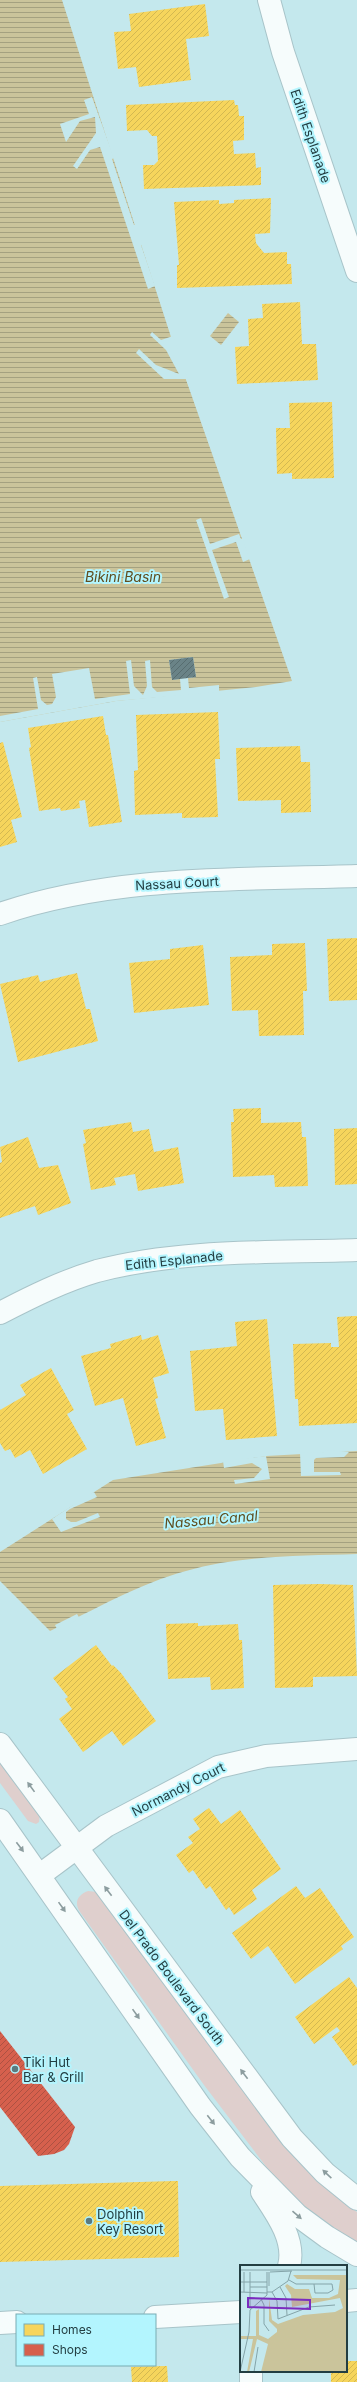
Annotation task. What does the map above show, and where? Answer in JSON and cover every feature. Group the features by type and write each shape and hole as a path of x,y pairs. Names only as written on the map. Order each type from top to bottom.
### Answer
{"street":[{"name":"Edith Esplanade","path":"269,0 283,52 357,271"},
{"name":"Nassau Court","path":"0,914 88,892 132,885 357,876"},
{"name":"Edith Esplanade","path":"0,1313 64,1283 128,1264 202,1255 357,1250"},
{"name":"Del Prado Boulevard South","path":"0,1744 76,1849 292,2138 325,2173 357,2199"},
{"name":"Normandy Court","path":"40,1875 120,1819 218,1767 266,1756 357,1749"},
{"path":"0,1820 40,1875 200,2106 240,2157 297,2215 327,2237 357,2255"},
{"path":"240,2157 282,2226 289,2242 292,2257 289,2265"},
{"path":"347,2301 357,2300"},
{"path":"156,2317 240,2312"},
{"path":"0,2323 16,2322"}],"shaded area":[{"path":"0,1756 40,1814 39,1822 36,1824 28,1821 0,1783"},
{"path":"88,1891 97,1892 102,1896 287,2149 319,2183 357,2212 357,2244 305,2208 274,2177 204,2085 78,1909 77,1902 79,1897"}],"water":[{"name":"Bikini Basin","path":"0,0 62,0 171,337 292,681 256,687 116,701 0,722"},
{"path":"228,313 239,322 221,345 210,336"},
{"name":"Nassau Canal","path":"357,1451 357,1554 249,1559 186,1571 168,1576 133,1590 50,1631 0,1581 0,1552 113,1480 266,1456"}],"pier":[{"path":"92,97 114,158 112,159 134,225 136,225 143,244 141,245 155,286 148,289 100,147 90,150 77,169 73,166 96,133 95,117 80,121 66,142 60,124 89,114 84,100"},
{"path":"152,332 161,340 173,336 192,391 191,392 186,379 164,379 136,353 139,349 156,365 179,374 166,350 150,335"},
{"path":"201,518 210,544 239,534 241,539 243,539 250,559 243,562 236,542 212,550 229,597 224,599 196,520"},
{"path":"193,657 196,677 188,678 189,688 219,685 219,692 116,701 0,722 0,716 38,709 33,678 37,677 41,700 47,705 52,704 56,697 52,674 89,668 95,699 130,694 126,661 131,660 134,686 143,695 147,686 145,661 150,660 152,687 157,692 181,690 180,679 172,680 169,660"},
{"path":"325,1450 349,1452 344,1457 316,1458 314,1460 314,1472 340,1472 341,1475 301,1476 300,1453 325,1452"},
{"path":"266,1456 270,1479 235,1484 234,1480 254,1478 262,1469 252,1463 224,1468 223,1461"},
{"path":"94,1492 97,1497 70,1509 66,1512 66,1519 71,1522 76,1522 98,1513 100,1517 61,1532 52,1519 73,1505 72,1503"},
{"path":"77,1614 80,1619 57,1629 55,1625"}],"building: Homes":[{"path":"205,4 209,36 186,39 191,80 139,87 136,67 118,69 114,32 131,31 129,14"},
{"path":"234,100 235,105 238,105 239,116 244,116 244,140 233,141 234,154 255,153 256,168 261,167 261,185 144,189 143,165 154,165 158,161 157,136 152,136 147,130 127,131 126,105"},
{"path":"271,198 270,233 255,234 256,243 264,253 287,252 287,264 291,264 292,284 177,288 177,265 179,265 174,202 219,200 219,204 234,203 234,200"},
{"path":"300,302 302,344 316,344 318,380 237,384 235,347 249,346 248,319 263,318 262,304"},
{"path":"332,402 334,478 292,479 292,473 277,474 276,428 290,428 289,403"},
{"path":"218,712 220,759 215,759 218,817 182,818 182,813 135,815 134,771 138,770 136,715"},
{"path":"103,716 106,735 108,735 122,822 89,827 85,800 79,801 80,808 61,811 60,808 39,811 29,748 31,747 28,728"},
{"path":"3,742 22,817 11,820 17,842 0,847 0,743"},
{"path":"300,746 301,762 310,762 311,812 281,813 281,800 238,801 236,748"},
{"path":"357,938 357,1000 329,1001 327,939"},
{"path":"305,943 307,991 303,991 304,1035 259,1036 258,1010 232,1011 230,957 272,955 272,944"},
{"path":"203,945 209,1005 134,1013 129,963 170,959 170,949"},
{"path":"77,973 86,1009 90,1009 98,1041 18,1062 0,984 38,975 40,982"},
{"path":"261,1108 261,1123 301,1122 302,1137 306,1137 308,1186 275,1187 274,1175 233,1177 231,1122 234,1122 233,1109"},
{"path":"131,1122 133,1132 149,1129 154,1152 178,1147 184,1183 138,1191 135,1174 114,1178 116,1185 91,1190 83,1144 86,1143 83,1130"},
{"path":"357,1128 357,1184 335,1185 334,1129"},
{"path":"28,1137 39,1168 58,1165 71,1203 38,1215 35,1206 0,1218 0,1163 2,1162 0,1147"},
{"path":"357,1316 357,1423 299,1426 298,1399 295,1399 293,1344 331,1343 331,1347 339,1347 337,1317"},
{"path":"267,1319 277,1436 226,1440 223,1409 195,1411 190,1351 237,1346 235,1322"},
{"path":"141,1335 142,1340 158,1335 169,1373 153,1378 158,1398 155,1399 166,1438 136,1446 123,1398 95,1406 81,1356 111,1348 110,1344"},
{"path":"51,1368 74,1410 67,1414 87,1449 43,1474 30,1450 15,1458 10,1449 5,1451 0,1443 0,1410 26,1395 20,1385"},
{"path":"273,1585 353,1585 357,1676 313,1677 313,1687 275,1688"},
{"path":"198,1623 198,1626 238,1624 239,1640 242,1640 244,1688 211,1690 210,1677 168,1679 166,1624"},
{"path":"96,1645 112,1666 113,1665 121,1673 156,1721 123,1746 112,1731 83,1752 59,1719 72,1709 65,1699 68,1697 53,1678"},
{"path":"209,1808 221,1824 240,1810 281,1869 252,1890 257,1899 234,1915 229,1907 226,1910 210,1886 206,1889 193,1870 189,1873 176,1855 193,1843 188,1837 200,1829 193,1819"},
{"path":"296,1886 305,1898 320,1888 354,1937 341,1946 343,1949 295,1984 268,1946 251,1959 232,1933"},
{"path":"349,1977 357,1988 357,2064 353,2066 332,2037 340,2031 337,2027 314,2044 295,2017"},
{"name":"Dolphin Key Resort","path":"178,2181 179,2257 0,2262 0,2186"},
{"path":"347,2361 357,2361 357,2382 331,2382 331,2372 347,2372"},
{"path":"167,2366 168,2382 132,2382 131,2367"}],"building: Shops":[{"name":"Tiki Hut Bar & Grill","path":"0,2031 75,2127 69,2144 64,2150 54,2154 38,2156 0,2107"}],"building: Other":[{"path":"193,657 196,677 172,680 169,660"}],"place":[{"name":"Tiki Hut Bar & Grill","path":"15,2069"},
{"name":"Dolphin Key Resort","path":"89,2221"}]}
